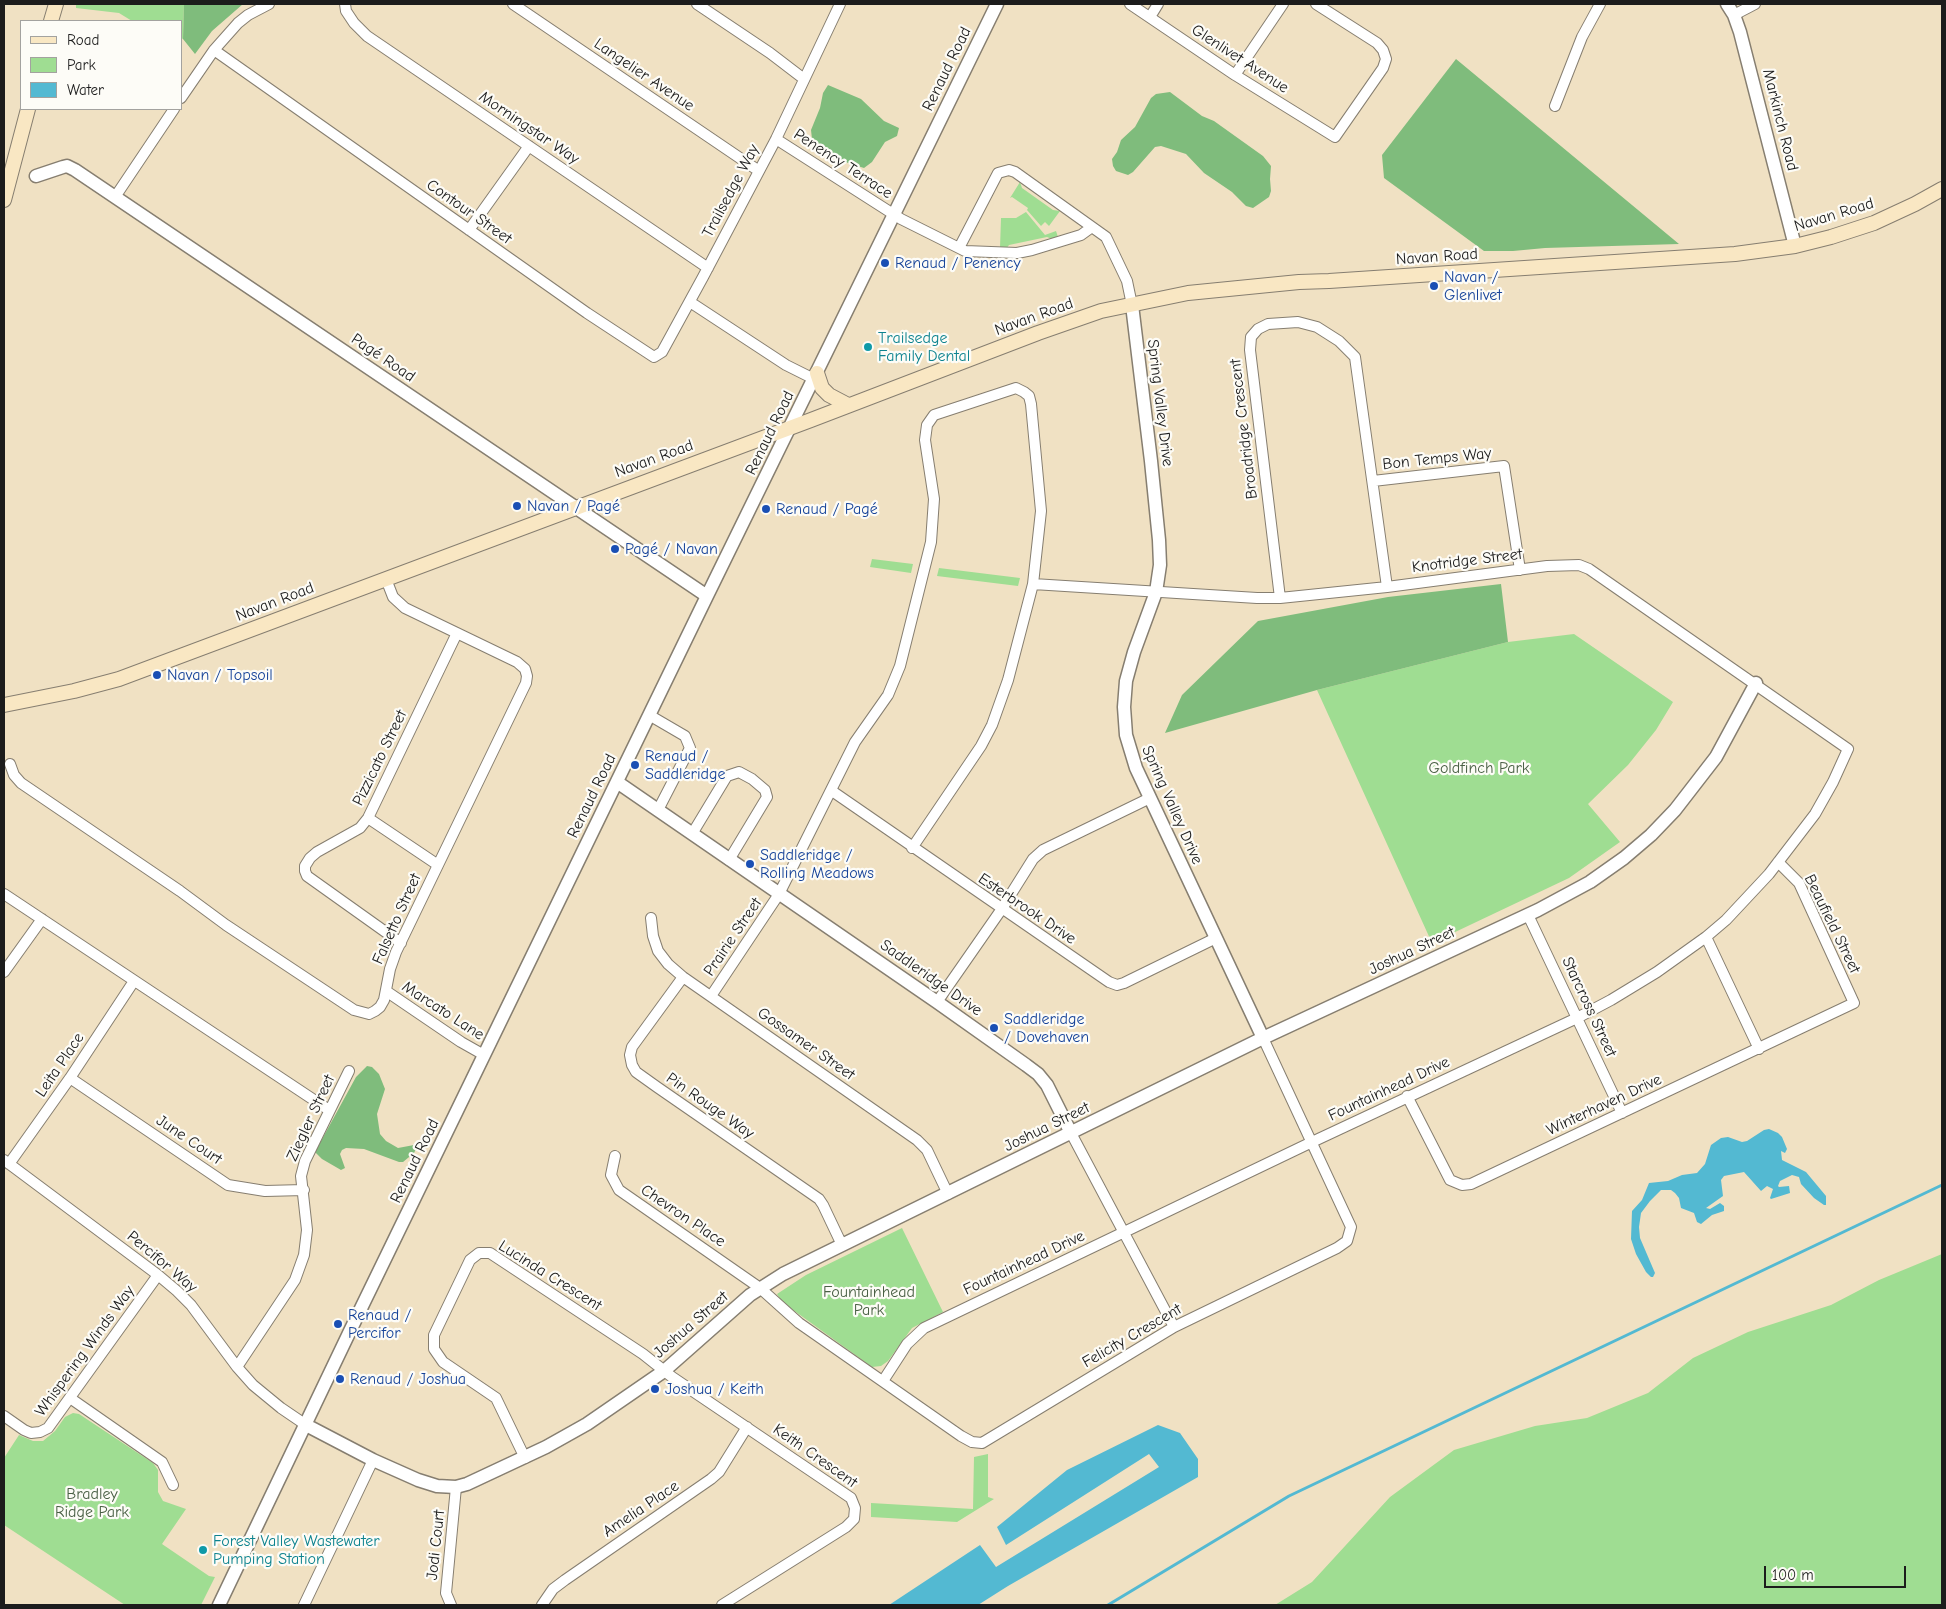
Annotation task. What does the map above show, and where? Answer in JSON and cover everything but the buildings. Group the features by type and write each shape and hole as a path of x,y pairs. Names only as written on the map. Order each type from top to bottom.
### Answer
{"main road":[{"path":"51,20 56,4"},
{"path":"4,200 28,110"},
{"name":"Navan Road","path":"4,705 74,691 119,679 790,428 1038,333 1102,311 1188,293 1299,282 1329,282 1735,254 1795,246 1831,237 1874,222 1915,204 1942,189"},
{"path":"815,376 829,395 848,405"}],"street":[{"path":"182,97 214,50 238,23 248,15 269,4"},
{"name":"Morningstar Way","path":"345,4 346,11 354,23 367,36 708,268"},
{"name":"Langelier Avenue","path":"513,4 759,171"},
{"path":"697,4 770,53 804,79"},
{"name":"Trailsedge Way","path":"690,302 776,139 840,4"},
{"name":"Renaud Road","path":"219,1605 649,715 997,4"},
{"name":"Glenlivet Avenue","path":"1130,4 1235,75 1335,138 1383,68 1386,60 1383,50 1377,43 1316,4"},
{"path":"1150,17 1158,4"},
{"path":"1235,75 1283,4"},
{"path":"1555,106 1582,37 1600,4"},
{"name":"Markinch Road","path":"1727,4 1734,15 1740,32 1795,246"},
{"path":"1734,15 1755,4"},
{"name":"Contour Street","path":"214,50 587,313 654,357 662,352 690,302"},
{"path":"115,197 173,110"},
{"name":"Penency Terrace","path":"776,139 894,215 965,251 998,253 1032,250 1081,236 1092,227"},
{"path":"469,230 529,146"},
{"name":"Pagé Road","path":"36,176 67,166 707,596"},
{"path":"959,248 998,173 1002,170 1015,172 1106,236 1127,281 1132,305"},
{"path":"690,302 786,365 815,376"},
{"name":"Spring Valley Drive","path":"1132,305 1159,540 1160,565 1156,592 1129,667 1124,707 1129,748 1136,768 1263,1038"},
{"name":"Broadridge Crescent","path":"1280,598 1250,350 1251,337 1258,329 1268,324 1298,322 1317,327 1339,341 1355,357 1387,587"},
{"name":"Prairie Street","path":"711,996 779,894 855,742 888,695 902,659 931,542 934,499 925,440 927,425 934,415 1016,388 1029,396 1031,404 1041,511 1033,584 1008,680 992,725 982,746 912,848"},
{"name":"Bon Temps Way","path":"1373,481 1504,466 1520,570"},
{"name":"Knotridge Street","path":"1033,584 1280,598 1520,570 1579,565 1589,569 1848,750"},
{"name":"Falsetto Street","path":"10,764 14,775 20,783 185,894 214,917 354,1010 369,1014 380,1007 386,991 390,968 401,943 527,679 524,669 518,663 400,605 386,579"},
{"name":"Pizzicato Street","path":"401,943 307,876 305,866 317,852 360,828 368,818 457,633"},
{"name":"Joshua Street","path":"306,1425 373,1460 418,1480 437,1486 456,1487 479,1480 525,1458 570,1435 664,1370 742,1302 783,1274 1263,1038 1528,915 1590,882 1624,858 1651,835 1675,810 1716,757 1756,684"},
{"path":"649,715 685,736 690,748 658,810"},
{"name":"Fountainhead Drive","path":"883,1381 907,1344 924,1328 1408,1096 1576,1018 1635,986 1677,959 1706,937 1745,900 1778,862 1816,814 1834,782 1848,750"},
{"path":"692,834 727,776 739,772 752,779 765,790 768,797 729,860"},
{"name":"Saddleridge Drive","path":"617,782 937,1002 1038,1074 1047,1085 1174,1327"},
{"name":"Esterbrook Drive","path":"832,791 1001,910 1109,982 1124,983 1216,938"},
{"path":"937,1002 1001,910 1033,859 1043,850 1150,798"},
{"path":"368,818 438,865"},
{"name":"Beaufield Street","path":"1778,862 1799,883 1854,1003"},
{"path":"4,894 330,1110"},
{"name":"Starcross Street","path":"1528,915 1622,1113"},
{"name":"Gossamer Street","path":"651,918 658,951 668,964 683,977 917,1140 927,1150 948,1194"},
{"path":"4,972 42,919"},
{"path":"1706,937 1759,1049"},
{"name":"Pin Rouge Way","path":"683,977 632,1048 630,1055 636,1072 819,1200 824,1205 842,1245"},
{"name":"Leita Place","path":"6,1162 70,1078 134,981"},
{"name":"Marcato Lane","path":"386,991 461,1042 484,1055"},
{"name":"Winterhaven Drive","path":"1408,1096 1450,1180 1462,1185 1471,1184 1854,1003"},
{"name":"Felicity Crescent","path":"760,1288 799,1323 972,1442 982,1443 1174,1327 1337,1248 1346,1241 1351,1227 1263,1038"},
{"name":"Ziegler Street","path":"237,1367 295,1280 304,1255 307,1230 301,1176 305,1161 349,1072"},
{"name":"June Court","path":"70,1078 228,1185 266,1191 304,1190"},
{"name":"Chevron Place","path":"615,1156 611,1175 619,1190 760,1288"},
{"name":"Percifor Way","path":"6,1162 158,1275 191,1306 237,1367 268,1398 306,1425"},
{"name":"Lucinda Crescent","path":"525,1458 496,1398 443,1362 434,1349 434,1335 470,1260 480,1253 490,1253 643,1354 664,1370"},
{"name":"Whispering Winds Way","path":"4,1416 24,1430 32,1433 48,1428 158,1275"},
{"name":"Keith Crescent","path":"664,1370 851,1498 856,1508 854,1519 846,1527 722,1605"},
{"path":"70,1398 162,1462 173,1485"},
{"name":"Amelia Place","path":"542,1605 552,1589 711,1479 719,1472 747,1427"},
{"path":"304,1605 373,1460"},
{"name":"Jodi Court","path":"451,1605 446,1593 456,1487"}],"green space":[{"path":"76,4 184,4 183,39 182,20 130,20 119,13 76,8"},
{"path":"184,4 243,4 212,31 195,54 183,39"},
{"path":"1456,59 1679,244 1484,251 1384,178 1382,155"},
{"path":"828,85 861,99 884,121 899,128 897,136 885,142 872,162 864,168 842,161 812,139 811,130 820,108 823,93"},
{"path":"1170,92 1202,116 1214,121 1263,156 1271,166 1271,191 1269,197 1253,208 1246,206 1232,192 1204,173 1186,154 1161,146 1155,147 1133,172 1128,175 1116,171 1112,159 1117,152 1121,140 1135,127 1151,98 1156,94"},
{"path":"1020,182 1022,188 1053,210 1060,211 1049,226 1045,222 1041,226 1027,210 1028,208 1012,197 1010,198"},
{"path":"1026,212 1045,235 1056,231 1058,237 1052,239 1047,237 1009,245 1006,249 1000,248 1001,218 1016,218"},
{"path":"872,559 913,564 911,573 870,567"},
{"path":"939,568 1020,578 1018,586 937,576"},
{"path":"1501,584 1508,642 1317,690 1165,733 1182,695 1258,621 1388,597"},
{"name":"Goldfinch Park","path":"1574,634 1673,702 1656,730 1628,765 1588,804 1620,842 1569,878 1432,943 1317,690 1508,642"},
{"path":"367,1066 372,1067 379,1074 385,1089 377,1114 380,1134 386,1141 398,1148 414,1145 416,1149 403,1162 399,1162 364,1149 346,1148 340,1154 345,1168 341,1170 322,1159 315,1152 356,1077"},
{"name":"Fountainhead Park","path":"902,1228 943,1312 912,1328 888,1361 881,1366 872,1367 782,1302 777,1294 806,1275"},
{"path":"1942,1254 1942,1605 1275,1605 1312,1582 1390,1497 1454,1450 1535,1426 1587,1418 1648,1393 1693,1358 1748,1332 1831,1305 1879,1280"},
{"name":"Bradley Ridge Park","path":"73,1413 79,1414 153,1463 158,1470 158,1492 163,1501 186,1509 162,1544 209,1576 215,1577 201,1605 125,1605 4,1525 4,1458 19,1435 33,1441 43,1441 55,1431 65,1417"},
{"path":"988,1454 988,1497 994,1499 957,1522 871,1517 871,1503 973,1509 974,1457"}],"water":[{"path":"1769,1129 1782,1137 1787,1149 1785,1153 1781,1151 1782,1160 1806,1172 1826,1196 1826,1205 1814,1198 1801,1184 1799,1177 1792,1175 1780,1181 1778,1186 1789,1186 1790,1193 1771,1199 1773,1189 1767,1186 1761,1191 1744,1172 1724,1176 1721,1180 1723,1196 1706,1208 1710,1209 1720,1203 1724,1206 1724,1211 1712,1215 1701,1224 1697,1222 1694,1213 1681,1208 1679,1198 1675,1193 1671,1190 1661,1190 1641,1213 1639,1227 1640,1238 1655,1273 1651,1277 1636,1254 1631,1239 1632,1211 1642,1200 1649,1183 1668,1181 1682,1175 1697,1173 1705,1164 1711,1145 1721,1138 1728,1137 1742,1142"},
{"path":"1158,1425 1180,1433 1198,1459 1198,1477 978,1605 889,1605 980,1545 996,1567 1159,1467 1149,1454 1006,1545 997,1527 1067,1470"}],"waterway":[{"path":"1108,1605 1289,1496 1942,1185"}],"place":[{"name":"Renaud / Penency","path":"885,263"},
{"name":"Navan / Glenlivet","path":"1434,286"},
{"name":"Trailsedge Family Dental","path":"868,347"},
{"name":"Navan / Pagé","path":"517,506"},
{"name":"Renaud / Pagé","path":"766,509"},
{"name":"Pagé / Navan","path":"615,549"},
{"name":"Navan / Topsoil","path":"157,675"},
{"name":"Renaud / Saddleridge","path":"635,765"},
{"name":"Saddleridge / Rolling Meadows","path":"750,864"},
{"name":"Saddleridge / Dovehaven","path":"994,1028"},
{"name":"Renaud / Percifor","path":"338,1324"},
{"name":"Renaud / Joshua","path":"340,1379"},
{"name":"Joshua / Keith","path":"655,1389"},
{"name":"Forest Valley Wastewater Pumping Station","path":"203,1550"}]}
